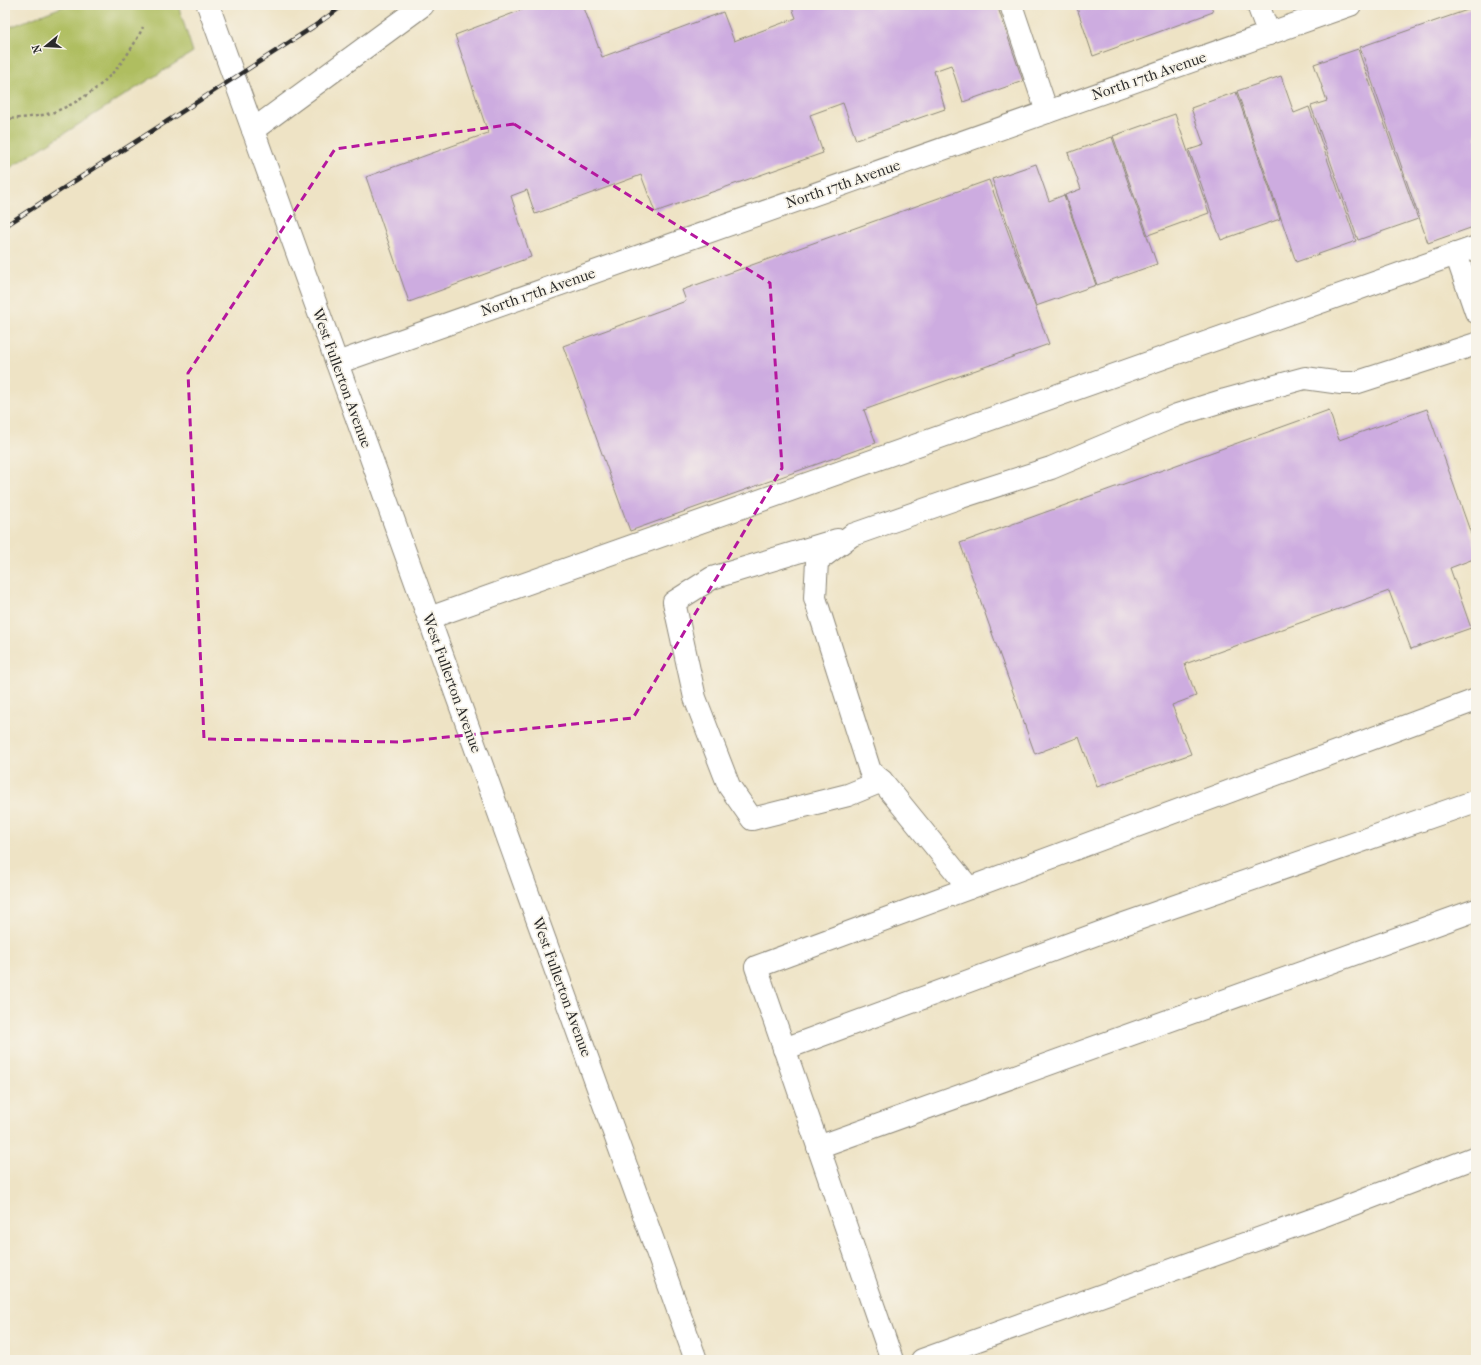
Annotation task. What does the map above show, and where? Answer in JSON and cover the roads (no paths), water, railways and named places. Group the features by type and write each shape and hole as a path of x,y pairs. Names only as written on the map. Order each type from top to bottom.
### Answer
{"street":[{"name":"West Fullerton Avenue","path":"208,5 696,1360"},
{"path":"253,130 423,5"},
{"path":"1011,5 1047,112"},
{"path":"1258,5 1269,34"},
{"name":"North 17th Avenue","path":"337,363 1350,5"},
{"path":"429,618 1476,247"},
{"path":"1456,254 1476,312"},
{"path":"882,781 848,795 752,819 729,786 695,698 674,602 712,578 852,535 958,498 1051,468 1177,415 1305,378 1341,383 1355,383 1476,344"},
{"path":"852,535 817,561 815,598 870,771 882,781 969,888"},
{"path":"892,1360 756,967 1476,700"},
{"path":"784,1049 1121,926 1476,801"},
{"path":"818,1147 1476,910"},
{"path":"922,1360 1317,1218 1476,1157"}],"railway":[{"path":"5,226 313,27 344,5"}]}
